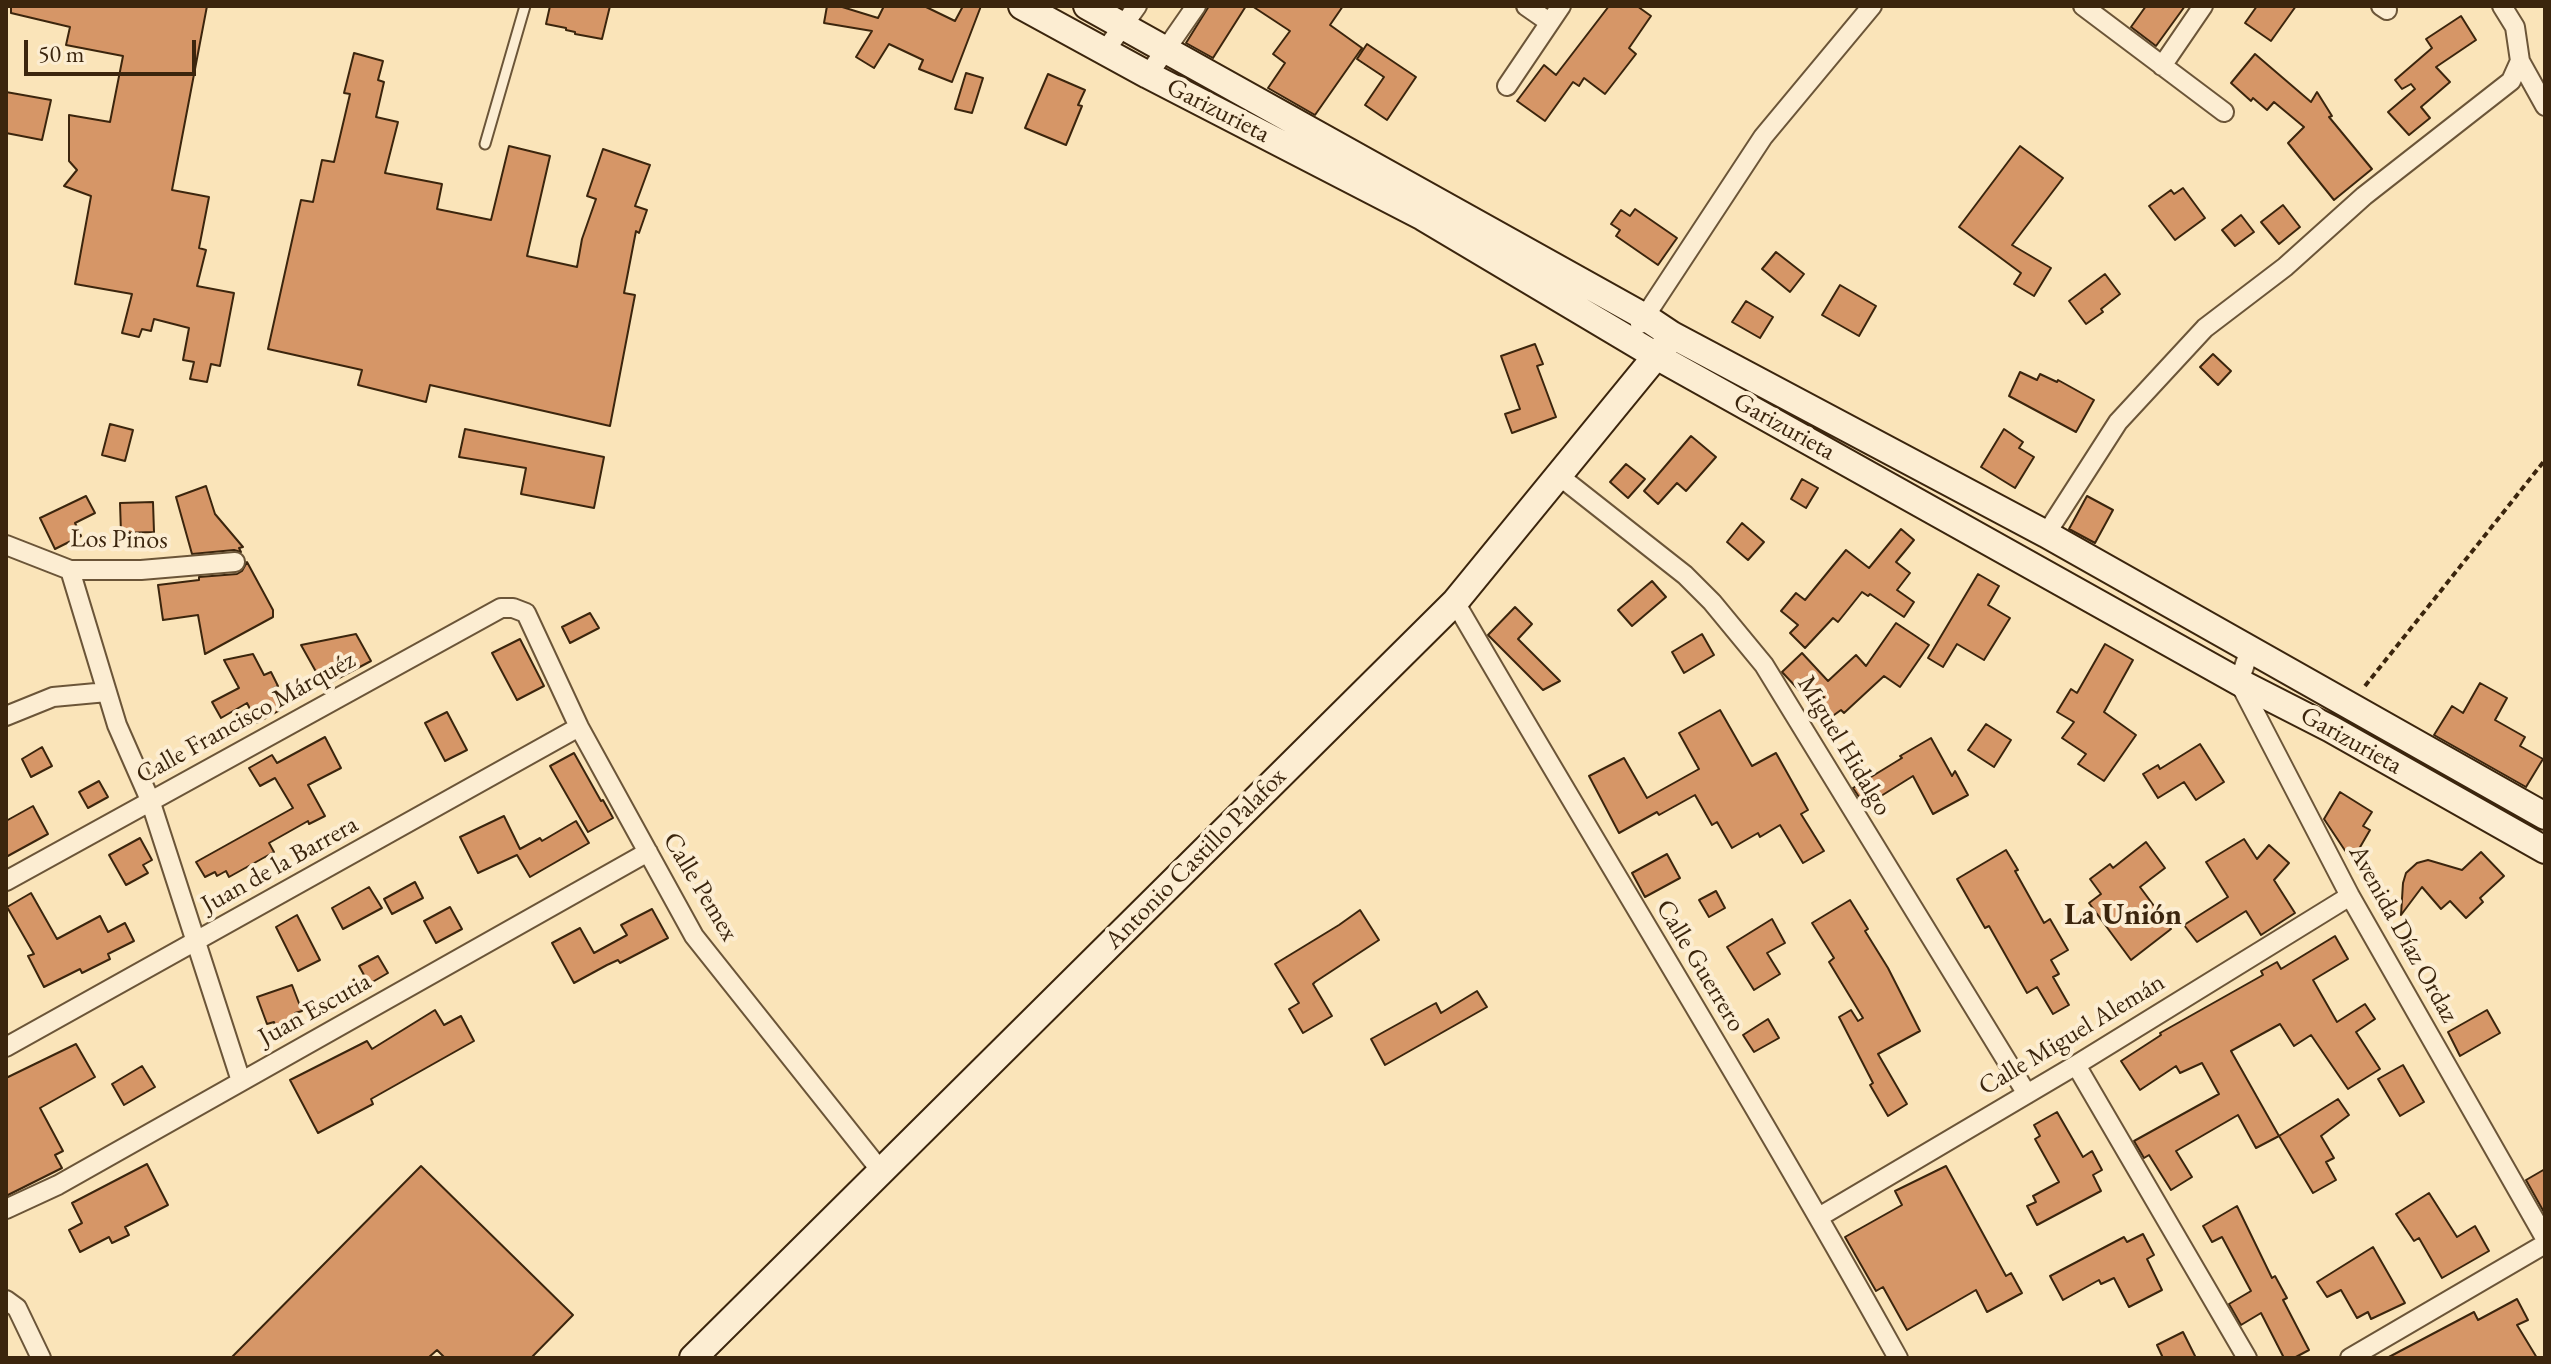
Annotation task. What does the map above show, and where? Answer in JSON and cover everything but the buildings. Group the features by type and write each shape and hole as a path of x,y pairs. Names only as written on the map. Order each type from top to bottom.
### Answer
{"main road":[{"name":"Garizurieta","path":"1022,6 1423,217 1630,340 1665,346 2046,534 2545,816"},
{"name":"Garizurieta","path":"1087,6 1130,16 1165,49 1645,317 1665,346 2239,682 2542,842"},
{"name":"Antonio Castillo Palafox","path":"693,1358 1455,602 1665,346"},
{"path":"2425,782 2443,758"}],"street":[{"path":"1148,75 1196,6"},
{"path":"1526,6 1549,22"},
{"path":"1507,86 1561,6"},
{"path":"1630,340 1763,137 1872,6"},
{"path":"2083,6 2224,112"},
{"path":"2162,66 2203,6"},
{"path":"2502,6 2515,27 2520,61 2545,106"},
{"path":"1105,51 1130,16"},
{"path":"2046,534 2118,422 2205,328 2285,267 2364,196 2511,81 2520,61"},
{"name":"Miguel Hidalgo","path":"1558,475 1685,575 1712,602 1764,665 2027,1094"},
{"name":"Los Pinos","path":"6,545 70,570 141,570 235,562"},
{"path":"70,570 117,725 150,800 241,1081"},
{"name":"Calle Guerrero","path":"1455,602 1819,1217 1898,1358"},
{"name":"Calle Francisco Márquéz","path":"6,881 501,608 513,608"},
{"name":"Calle Pemex","path":"513,608 526,613 579,727 694,936 881,1171"},
{"path":"2239,682 2250,649"},
{"name":"Avenida Díaz Ordaz","path":"2239,682 2350,896 2545,1241"},
{"path":"6,716 53,697 107,692"},
{"name":"Juan de la Barrera","path":"6,1047 579,727"},
{"name":"Juan Escutia","path":"6,1209 58,1185 648,852"},
{"name":"Calle Miguel Alemán","path":"1819,1217 2076,1065 2350,896"},
{"path":"2076,1065 2247,1358"},
{"path":"2350,1358 2545,1241"},
{"path":"6,1300 17,1308 41,1358"}],"lane":[{"path":"485,144 525,6"}],"path":[{"path":"2350,706 2545,460"}],"district":[{"name":"La Unión","path":"2123,916"}]}
